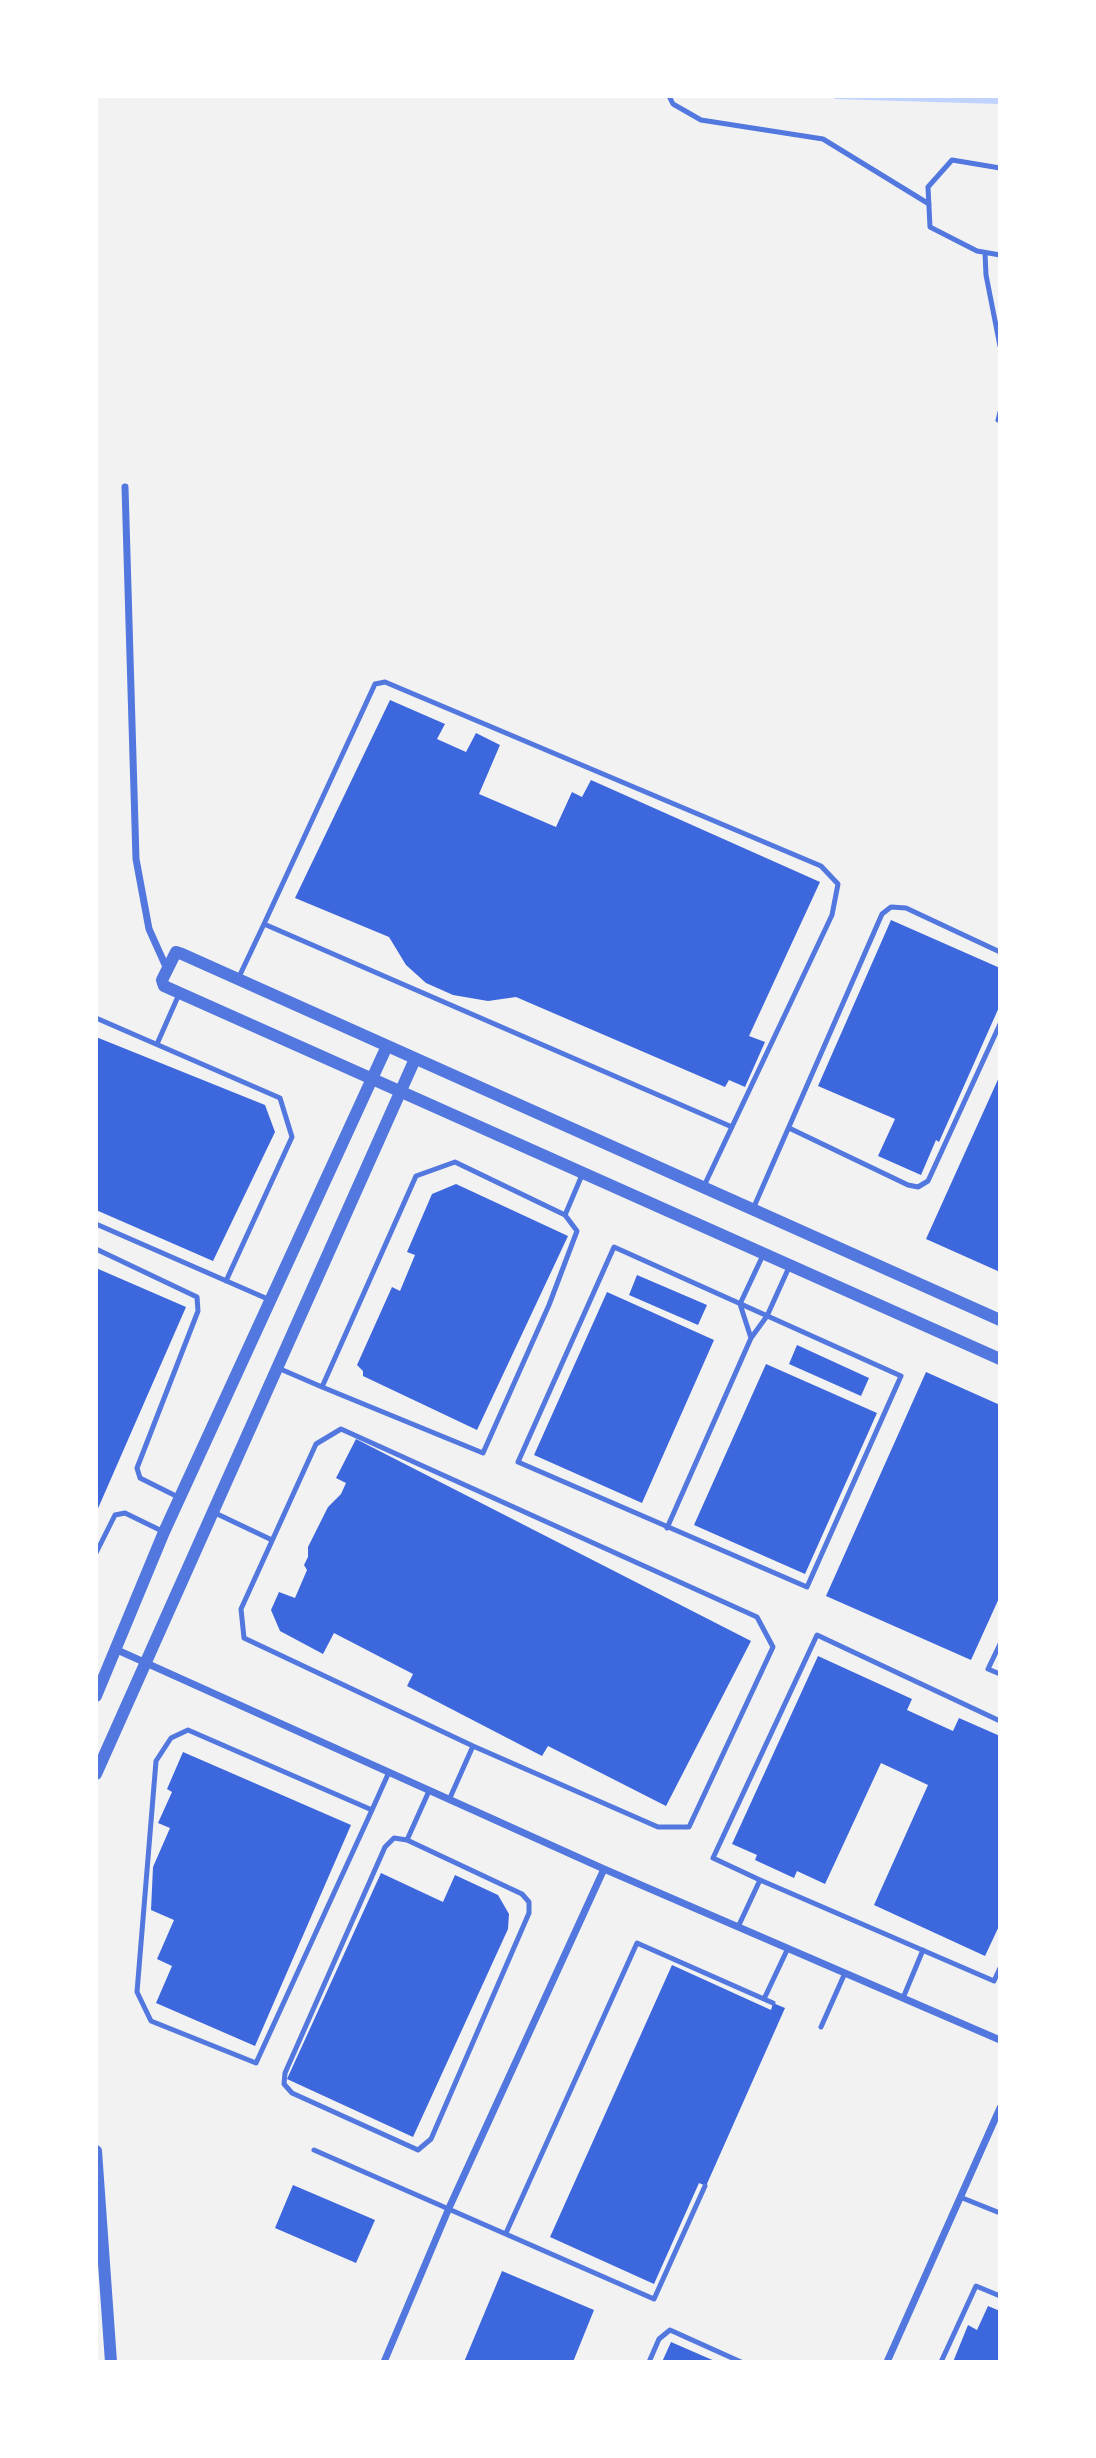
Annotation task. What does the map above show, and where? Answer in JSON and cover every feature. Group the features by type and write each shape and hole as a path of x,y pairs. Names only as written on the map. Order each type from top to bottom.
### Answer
{"street":[{"path":"125,486 136,859 149,929 167,970"},
{"path":"1000,1320 176,952 162,980 164,986 790,1263 1000,1359"},
{"path":"96,1696 164,1532 387,1046"},
{"path":"96,1774 415,1059"},
{"path":"115,1649 604,1869 1000,2040"},
{"path":"384,2362 449,2208 604,1869"},
{"path":"887,2362 1000,2108"},
{"path":"96,2151 111,2362"}],"lane":[{"path":"669,96 673,104 701,120 823,139 929,204"},
{"path":"1000,168 952,160 928,187 930,226 985,253 1000,256"},
{"path":"985,253 986,275 1000,346"},
{"path":"998,420 1000,412"},
{"path":"238,979 370,691 375,684 385,682 821,866 838,884 832,915 703,1188"},
{"path":"753,1209 882,914 891,907 906,908 1000,952"},
{"path":"264,924 732,1127"},
{"path":"157,1044 180,992"},
{"path":"96,1018 280,1098 292,1137 226,1281"},
{"path":"789,1128 908,1185 918,1187 928,1181 1000,1024"},
{"path":"278,1368 322,1387 483,1453 549,1305 577,1231 565,1215 455,1162 416,1176 322,1387"},
{"path":"565,1215 583,1173"},
{"path":"96,1224 270,1300"},
{"path":"614,1247 767,1316 901,1376 807,1587 518,1462 614,1247"},
{"path":"96,1250 197,1297 198,1311 137,1468 140,1478 180,1498"},
{"path":"751,1338 740,1304 764,1252"},
{"path":"667,1528 751,1338 767,1316 790,1263"},
{"path":"341,1429 757,1617 773,1647 688,1827 658,1827 473,1745 244,1638 240,1609 316,1444 341,1429"},
{"path":"213,1512 272,1540"},
{"path":"96,1553 115,1515 125,1513 164,1532"},
{"path":"1000,1721 817,1635 713,1858 994,1981 1000,1968"},
{"path":"1000,1644 988,1669 1000,1674"},
{"path":"372,1810 188,1730 171,1738 156,1761 137,1992 151,2021 256,2063 372,1810 389,1772"},
{"path":"449,1800 473,1745"},
{"path":"407,1840 429,1791"},
{"path":"394,1838 407,1840 522,1894 529,1902 529,1913 432,2139 418,2150 292,2093 284,2084 285,2073 385,1847 394,1838"},
{"path":"738,1927 760,1880"},
{"path":"506,2233 637,1943 773,2003"},
{"path":"764,1999 788,1948"},
{"path":"903,1998 923,1950"},
{"path":"821,2028 845,1973"},
{"path":"314,2150 654,2299 705,2186"},
{"path":"960,2197 1000,2213"},
{"path":"941,2362 976,2286 1000,2296"},
{"path":"649,2362 659,2339 670,2330 741,2362"}],"water":[{"path":"832,96 1000,96 1000,104 835,99"}],"building":[{"path":"390,700 445,724 437,739 466,752 476,733 500,745 479,794 556,827 572,792 582,797 591,780 820,882 749,1036 765,1042 745,1087 729,1080 725,1087 516,997 488,1001 453,995 426,983 406,965 389,937 295,898"},
{"path":"891,920 1000,968 1000,1005 939,1142 936,1140 921,1175 878,1156 895,1119 818,1086"},
{"path":"96,1037 265,1105 275,1132 213,1261 96,1210"},
{"path":"1000,1075 1000,1272 926,1239"},
{"path":"456,1184 568,1236 477,1430 363,1376 363,1371 357,1365 392,1287 400,1291 415,1255 407,1252 432,1194"},
{"path":"96,1268 186,1307 96,1513"},
{"path":"637,1275 707,1305 698,1325 629,1295"},
{"path":"607,1292 714,1340 642,1503 534,1455"},
{"path":"797,1345 869,1378 861,1396 789,1364"},
{"path":"766,1364 877,1413 805,1574 694,1525"},
{"path":"926,1372 1000,1405 1000,1596 971,1660 826,1596"},
{"path":"356,1439 751,1641 666,1806 548,1746 542,1756 407,1686 413,1674 334,1633 323,1654 280,1631 271,1610 279,1592 295,1598 307,1570 304,1565 308,1557 308,1547 328,1507 341,1494 346,1483 336,1478"},
{"path":"818,1656 912,1699 907,1710 953,1731 959,1718 1000,1736 1000,1924 985,1956 874,1905 928,1785 881,1763 825,1884 797,1871 794,1878 755,1860 757,1855 732,1844"},
{"path":"183,1752 351,1825 255,2046 156,2003 172,1966 157,1959 174,1920 151,1910 153,1867 170,1828 158,1823 172,1792 167,1789"},
{"path":"381,1873 443,1902 455,1875 498,1895 509,1914 508,1929 413,2137 287,2079"},
{"path":"672,1965 771,2010 773,2003 785,2008 706,2186 699,2183 654,2284 550,2237"},
{"path":"293,2185 375,2220 356,2263 275,2228"},
{"path":"502,2271 594,2310 573,2362 464,2362"},
{"path":"988,2306 1000,2311 1000,2362 953,2362 968,2325 977,2330"},
{"path":"671,2342 717,2362 662,2362"}]}
